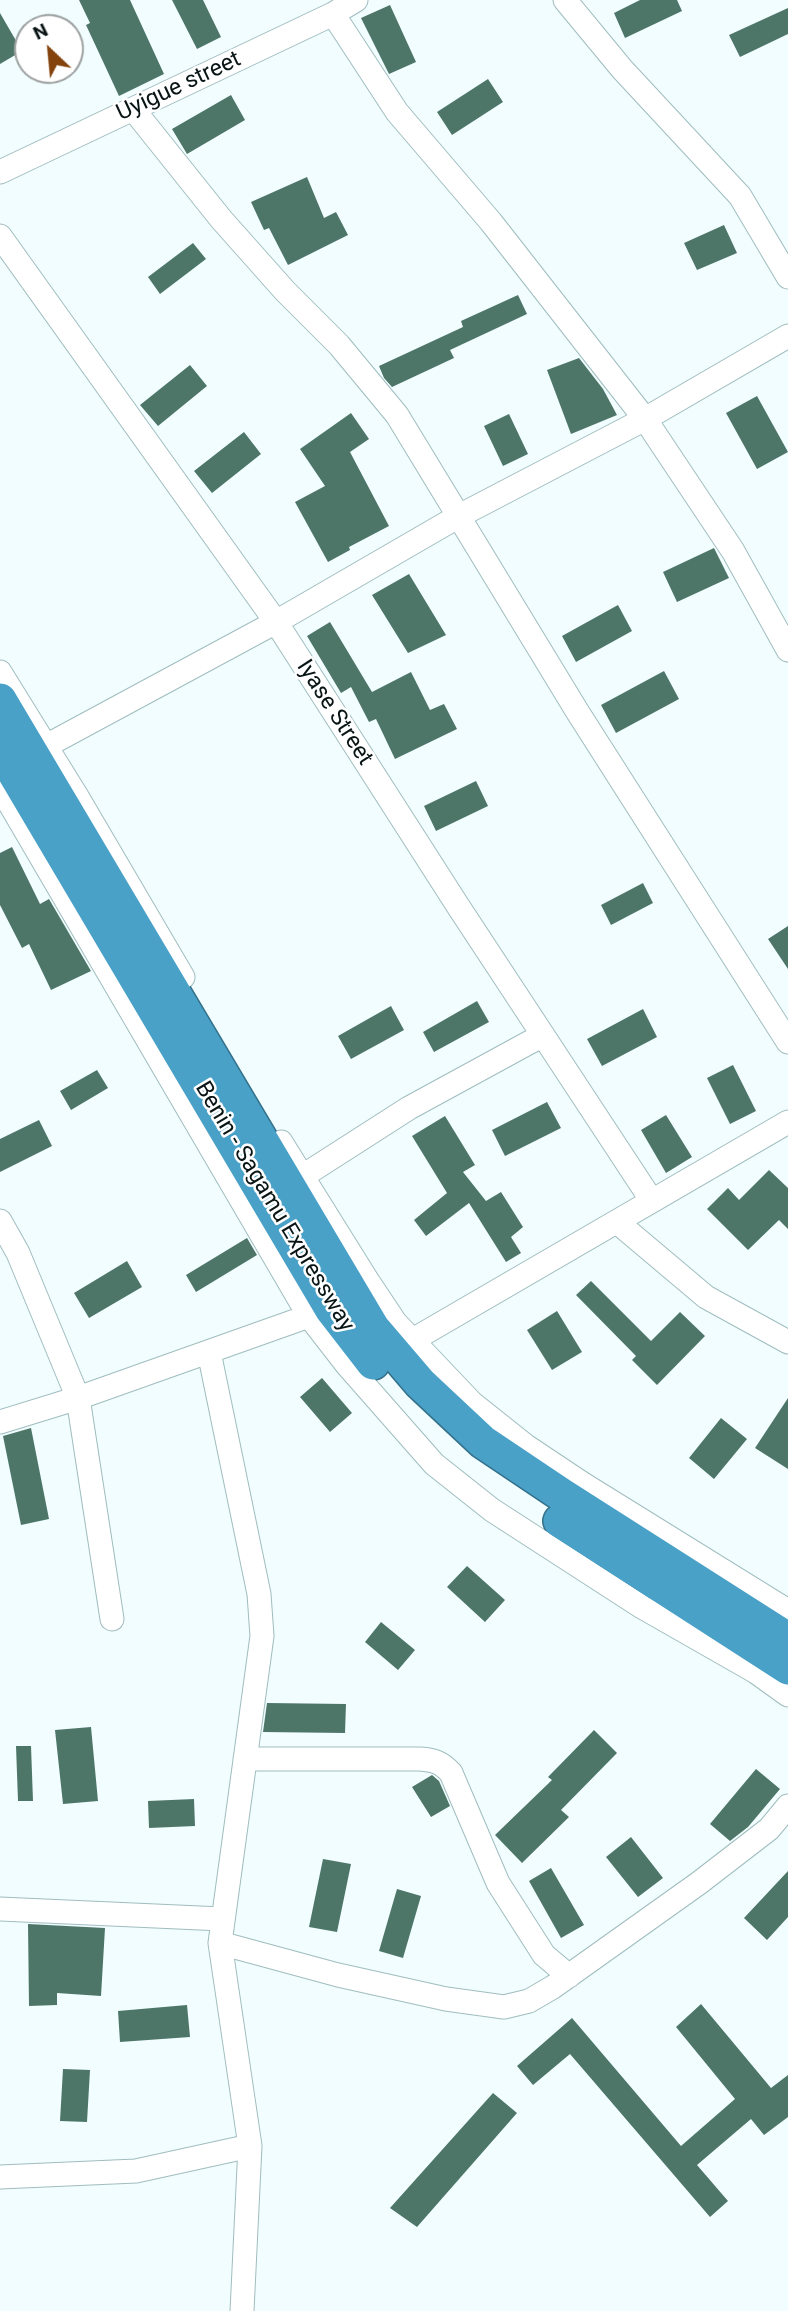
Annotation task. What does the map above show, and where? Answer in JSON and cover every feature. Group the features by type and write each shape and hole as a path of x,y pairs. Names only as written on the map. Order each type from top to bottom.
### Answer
{"highway":[{"path":"0,700 373,1328 420,1383 483,1442 788,1639"},
{"name":"Benin - Sagamu Expressway","path":"0,749 332,1310 372,1362 425,1418 485,1471 788,1668"}],"street":[{"name":"Uyigue street","path":"0,172 333,14 356,0"},
{"path":"565,0 622,69 740,196 788,277"},
{"path":"333,14 397,112 491,222 645,419 733,551 788,650"},
{"path":"133,109 221,219 285,291 339,345 397,415 576,711 788,1042"},
{"name":"Iyase Street","path":"0,236 276,622 652,1201"},
{"path":"46,746 276,622 459,516 645,419 788,336"},
{"path":"0,672 303,1177 369,1283 411,1341 472,1404 526,1446 788,1611"},
{"path":"0,787 309,1316 347,1365 434,1464 492,1510 642,1607 756,1672 788,1695"},
{"path":"303,1177 409,1108 543,1035"},
{"path":"411,1341 788,1122"},
{"path":"0,1222 18,1253 78,1398 113,1619"},
{"path":"618,1222 706,1297 788,1342"},
{"path":"0,1422 78,1398 309,1316"},
{"path":"209,1352 259,1594 262,1636 220,1943 250,2146 242,2311"},
{"path":"245,1759 435,1759 451,1773 498,1883 544,1955 569,1976"},
{"path":"220,1943 352,1978 446,1999 504,2007 529,2001 569,1976 709,1875 769,1829 788,1806"},
{"path":"0,1909 222,1919"},
{"path":"0,2177 136,2171 250,2146"}],"building":[{"path":"79,0 130,0 164,74 119,96 86,25 90,23"},
{"path":"172,0 203,0 221,37 197,49"},
{"path":"640,0 677,0 682,11 625,38 614,13"},
{"path":"390,5 416,62 389,74 361,18"},
{"path":"788,8 788,34 740,57 729,35"},
{"path":"0,13 14,37 14,56 0,64"},
{"path":"488,79 503,102 452,135 437,112"},
{"path":"231,95 245,120 187,154 172,129"},
{"path":"307,177 324,218 336,212 348,235 288,265 269,228 264,230 251,202"},
{"path":"724,225 737,253 697,270 684,243"},
{"path":"193,243 206,259 160,294 148,277"},
{"path":"518,295 527,314 450,350 454,358 392,387 384,378 379,366 463,327 461,321"},
{"path":"579,358 603,389 617,415 571,434 547,370"},
{"path":"190,365 207,386 158,426 140,405"},
{"path":"757,396 788,452 757,469 726,413"},
{"path":"351,413 369,439 350,452 389,526 349,547 350,550 328,562 295,502 325,486 300,449"},
{"path":"509,414 528,454 503,466 484,426"},
{"path":"244,432 261,454 212,493 194,471"},
{"path":"714,548 729,578 677,602 663,572"},
{"path":"409,574 446,635 408,653 372,595"},
{"path":"618,605 632,631 576,662 562,636"},
{"path":"330,622 372,692 411,672 430,710 444,704 457,729 395,759 376,719 369,722 351,687 341,693 307,636"},
{"path":"664,671 679,699 616,733 601,705"},
{"path":"476,781 488,806 436,831 424,806"},
{"path":"12,847 40,904 49,899 91,971 51,990 29,944 22,948 0,905 0,853"},
{"path":"643,883 653,903 611,925 601,905"},
{"path":"788,926 788,969 768,939"},
{"path":"477,1001 489,1022 434,1052 423,1032"},
{"path":"391,1006 404,1030 351,1059 338,1036"},
{"path":"643,1009 657,1037 602,1066 587,1039"},
{"path":"733,1065 756,1111 730,1124 707,1078"},
{"path":"97,1070 108,1088 71,1110 60,1091"},
{"path":"547,1102 561,1128 505,1156 492,1130"},
{"path":"666,1115 692,1157 666,1173 641,1130"},
{"path":"445,1116 475,1165 463,1172 486,1201 501,1192 523,1227 511,1237 521,1253 506,1262 469,1203 426,1236 414,1220 447,1193 412,1136"},
{"path":"39,1120 52,1146 0,1172 0,1139"},
{"path":"769,1170 788,1188 788,1229 779,1220 748,1250 707,1209 728,1188 739,1200"},
{"path":"247,1238 257,1255 196,1292 186,1275"},
{"path":"127,1261 142,1287 89,1318 74,1293"},
{"path":"591,1281 651,1341 680,1312 705,1336 657,1385 632,1360 636,1356 576,1295"},
{"path":"557,1311 582,1352 552,1370 527,1330"},
{"path":"322,1378 352,1413 330,1432 300,1397"},
{"path":"788,1398 788,1469 755,1448"},
{"path":"721,1418 747,1439 714,1479 689,1458"},
{"path":"31,1428 49,1519 21,1525 3,1436"},
{"path":"467,1566 505,1600 485,1622 447,1587"},
{"path":"381,1622 415,1650 398,1670 365,1642"},
{"path":"267,1703 346,1704 345,1733 263,1732"},
{"path":"91,1727 98,1801 63,1804 55,1730"},
{"path":"594,1730 617,1753 561,1810 569,1817 522,1863 495,1835 552,1780 548,1777"},
{"path":"16,1746 31,1746 33,1801 18,1801"},
{"path":"756,1769 780,1789 748,1827 730,1841 710,1824"},
{"path":"432,1775 439,1781 450,1806 431,1817 412,1787"},
{"path":"194,1799 195,1826 149,1828 148,1801"},
{"path":"631,1837 663,1878 638,1897 606,1857"},
{"path":"323,1859 351,1864 337,1932 309,1927"},
{"path":"551,1868 584,1925 561,1938 529,1881"},
{"path":"788,1871 788,1917 767,1940 744,1918"},
{"path":"397,1889 421,1896 403,1958 379,1951"},
{"path":"28,1924 105,1928 101,1996 57,1993 57,2005 29,2006"},
{"path":"701,2004 771,2088 788,2075 788,2117 764,2135 751,2119 697,2165 728,2201 710,2217 570,2054 533,2085 517,2066 572,2018 681,2146 735,2099 676,2027"},
{"path":"187,2005 190,2037 120,2042 118,2011"},
{"path":"63,2069 90,2070 87,2122 60,2121"},
{"path":"493,2093 517,2113 417,2227 390,2208"}]}
